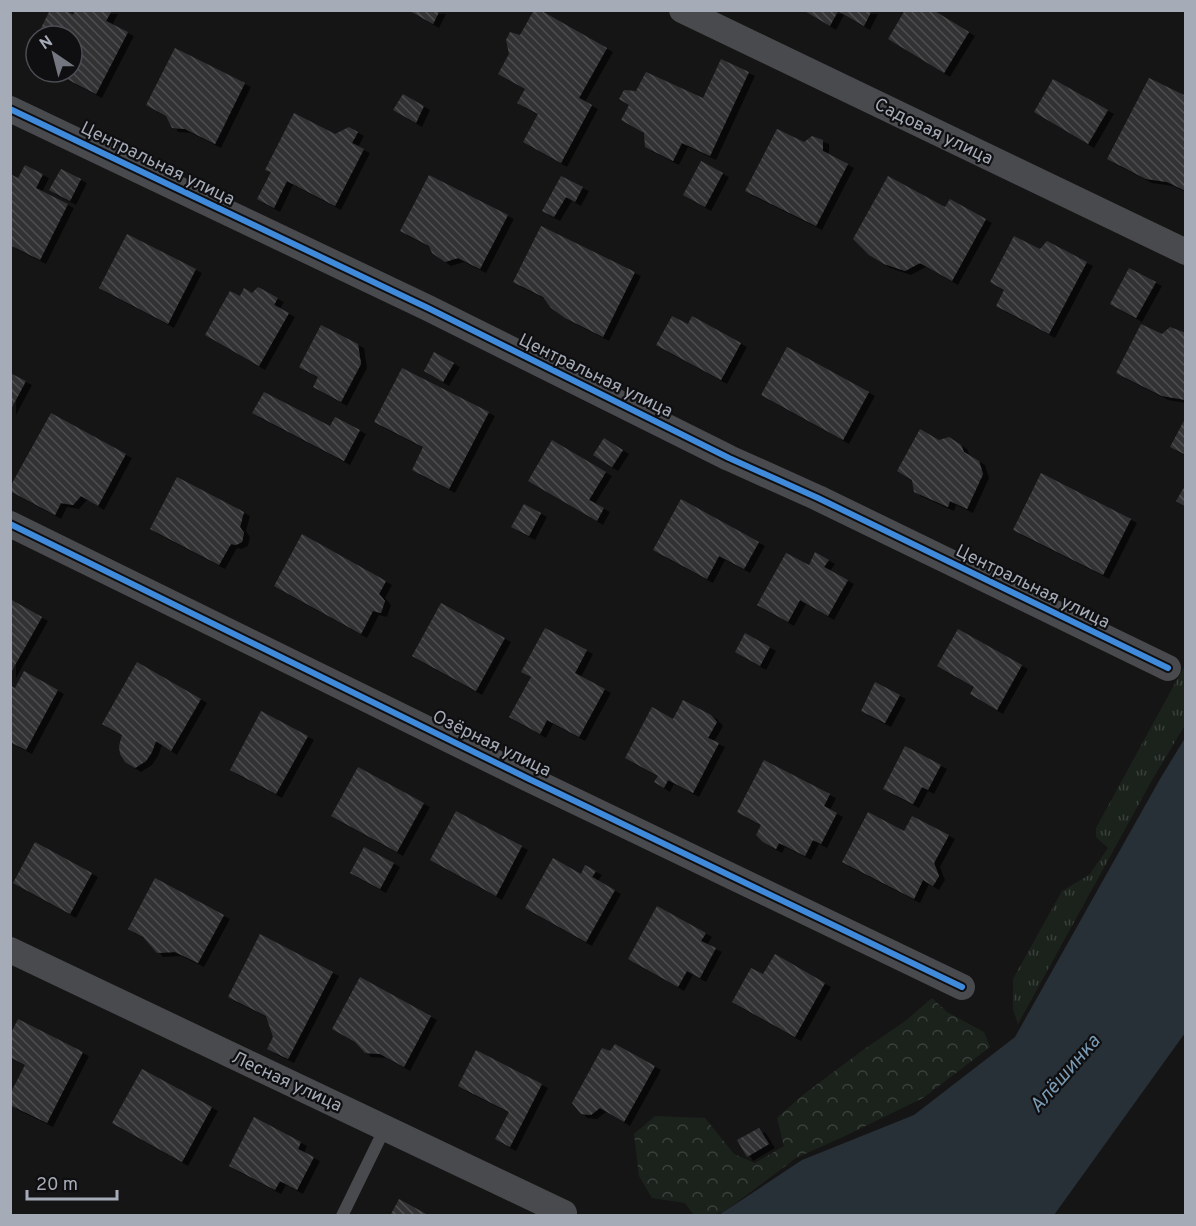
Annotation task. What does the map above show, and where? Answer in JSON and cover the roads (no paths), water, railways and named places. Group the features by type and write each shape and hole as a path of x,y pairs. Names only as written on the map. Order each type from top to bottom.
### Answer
{"street":[{"name":"Садовая улица","path":"682,10 1185,252"},
{"name":"Центральная улица","path":"10,109 428,308 729,458 818,498 1168,668"},
{"name":"Озёрная улица","path":"10,524 962,987"},
{"name":"Лесная улица","path":"10,950 564,1213"}],"lane":[{"path":"342,1215 385,1128"}],"water":[{"name":"Алёшинка","path":"1185,738 1185,1033 1054,1215 719,1215 802,1160 914,1115 1015,1037"}]}
